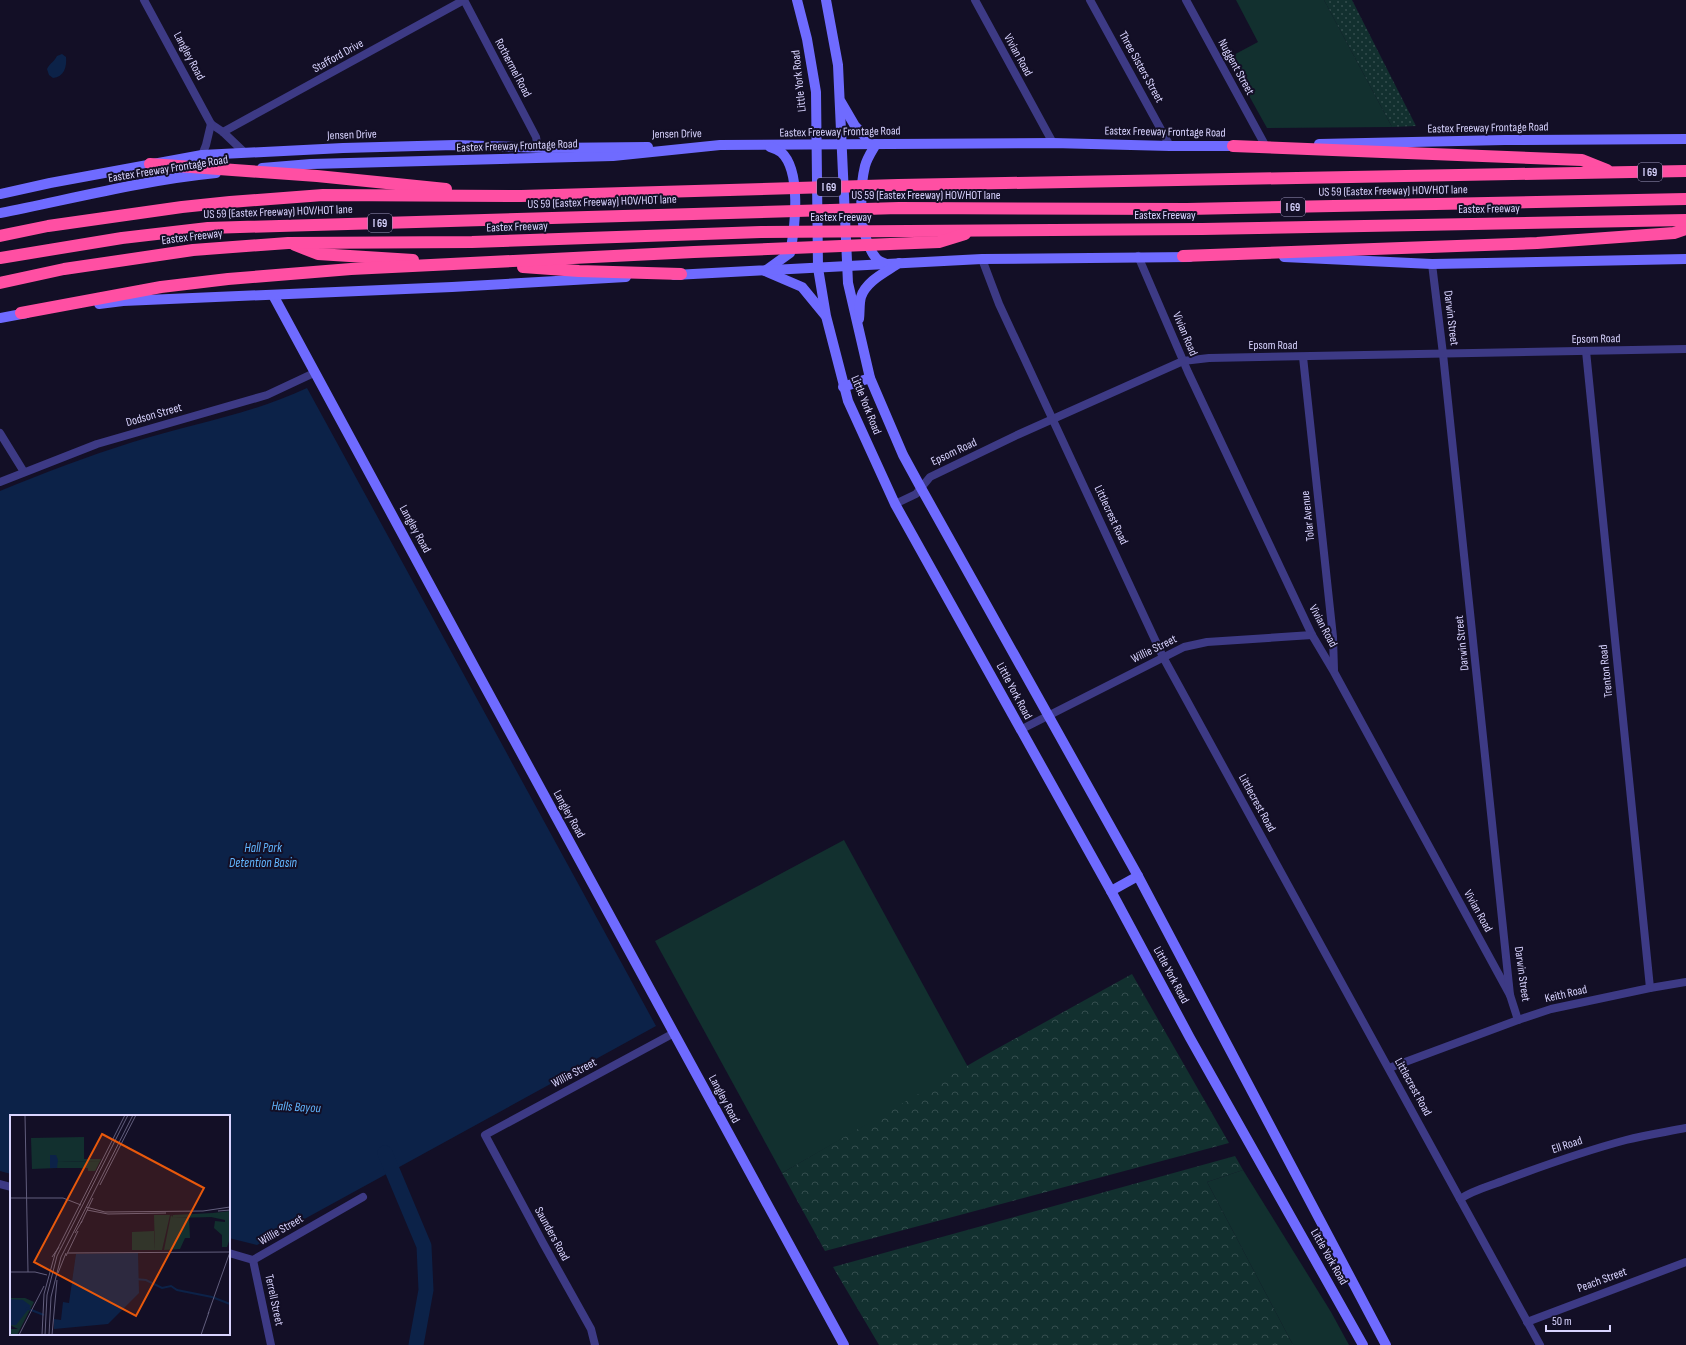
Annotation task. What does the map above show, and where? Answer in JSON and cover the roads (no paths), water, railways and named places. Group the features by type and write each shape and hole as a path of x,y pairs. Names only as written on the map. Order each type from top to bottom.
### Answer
{"highway":[{"path":"1233,146 1582,160 1613,172"},
{"path":"150,164 317,176 521,196"},
{"name":"I 69","path":"0,236 48,226 230,202 324,195 521,196 898,185 1686,171"},
{"name":"US 59 (Eastex Freeway) HOV/HOT lane","path":"0,258 122,238 208,228 899,208 1188,209 1686,199"},
{"name":"Eastex Freeway","path":"1,283 64,269 192,250 288,243 472,242 762,232 1210,229 1686,220"},
{"path":"1183,256 1536,243 1674,233 1686,229"},
{"path":"17,314 161,287 228,279 351,269 694,252 939,242 977,230"},
{"path":"288,243 318,254 579,271 682,274"}],"main road":[{"name":"Little York Road","path":"797,0 813,70 816,92 818,268 826,316 843,387 848,401 895,504 1111,891 1198,1051 1363,1345"},
{"name":"Little York Road","path":"826,0 838,65 848,283 870,378 903,456 1138,876 1386,1345"},
{"path":"840,99 855,126 873,144 863,176 862,192 865,236 871,252 877,259 886,264"},
{"name":"Eastex Freeway Frontage Road","path":"0,213 195,175 311,164 612,156 710,146 1053,143 1233,146 1497,140 1686,139"},
{"name":"Jensen Drive","path":"0,194 50,182 202,155 337,148 455,145 538,148 710,146"},
{"path":"765,271 790,253 794,222 795,182 792,171 780,151 767,146"},
{"path":"0,318 17,314 123,301 444,288 982,259 1183,256 1288,258 1432,264 1686,260"},
{"path":"859,329 861,298 867,286 873,280 899,263"},
{"path":"765,271 802,288 826,316"},
{"name":"Langley Road","path":"274,295 314,373 844,1345"},
{"path":"0,311 17,314"},
{"path":"0,327 17,314"},
{"path":"843,387 870,378"},
{"path":"1111,891 1138,876"}],"street":[{"name":"Langley Road","path":"144,0 211,124 223,132 245,153"},
{"name":"Stafford Drive","path":"223,132 464,0"},
{"name":"Rothermel Road","path":"464,0 536,137 538,148"},
{"name":"Vivian Road","path":"975,0 1053,143"},
{"name":"Three Sisters Street","path":"1090,0 1170,146"},
{"name":"Nuggent Street","path":"1186,0 1265,145"},
{"path":"202,155 211,124"},
{"name":"Vivian Road","path":"1138,256 1183,361 1312,635 1334,672 1510,996"},
{"name":"Littlecrest Road","path":"982,259 999,304 1163,657 1540,1345"},
{"name":"Darwin Street","path":"1432,264 1443,354 1510,996 1518,1020"},
{"name":"Epsom Road","path":"895,504 916,494 930,477 1053,419 1183,361 1209,358 1686,349"},
{"name":"Trenton Road","path":"1586,351 1650,988"},
{"name":"Tolar Avenue","path":"1303,357 1333,637 1334,672"},
{"name":"Dodson Street","path":"0,482 97,444 267,395 314,373"},
{"path":"0,433 24,472"},
{"name":"Willie Street","path":"1020,730 1184,647 1206,642 1312,635"},
{"name":"Keith Road","path":"1389,1068 1551,1009 1686,982"},
{"name":"Willie Street","path":"485,1135 674,1033"},
{"name":"Ell Road","path":"1460,1198 1527,1172 1593,1149 1627,1140 1686,1128"},
{"name":"Saunders Road","path":"485,1135 591,1329 595,1345"},
{"path":"0,1184 10,1187"},
{"name":"Willie Street","path":"230,1252 253,1260 364,1197"},
{"name":"Terrell Street","path":"253,1260 271,1345"},
{"name":"Peach Street","path":"1527,1322 1686,1262"}],"water":[{"path":"62,54 66,57 64,71 60,76 53,78 49,75 47,69 57,56"},
{"name":"Hall Park Detention Basin","path":"307,388 656,1026 257,1245 230,1238 230,1115 10,1115 10,1174 0,1171 0,491 116,447 243,412"}],"waterway":[{"name":"Halls Bayou","path":"385,1153 424,1246 426,1290 416,1345"}]}
